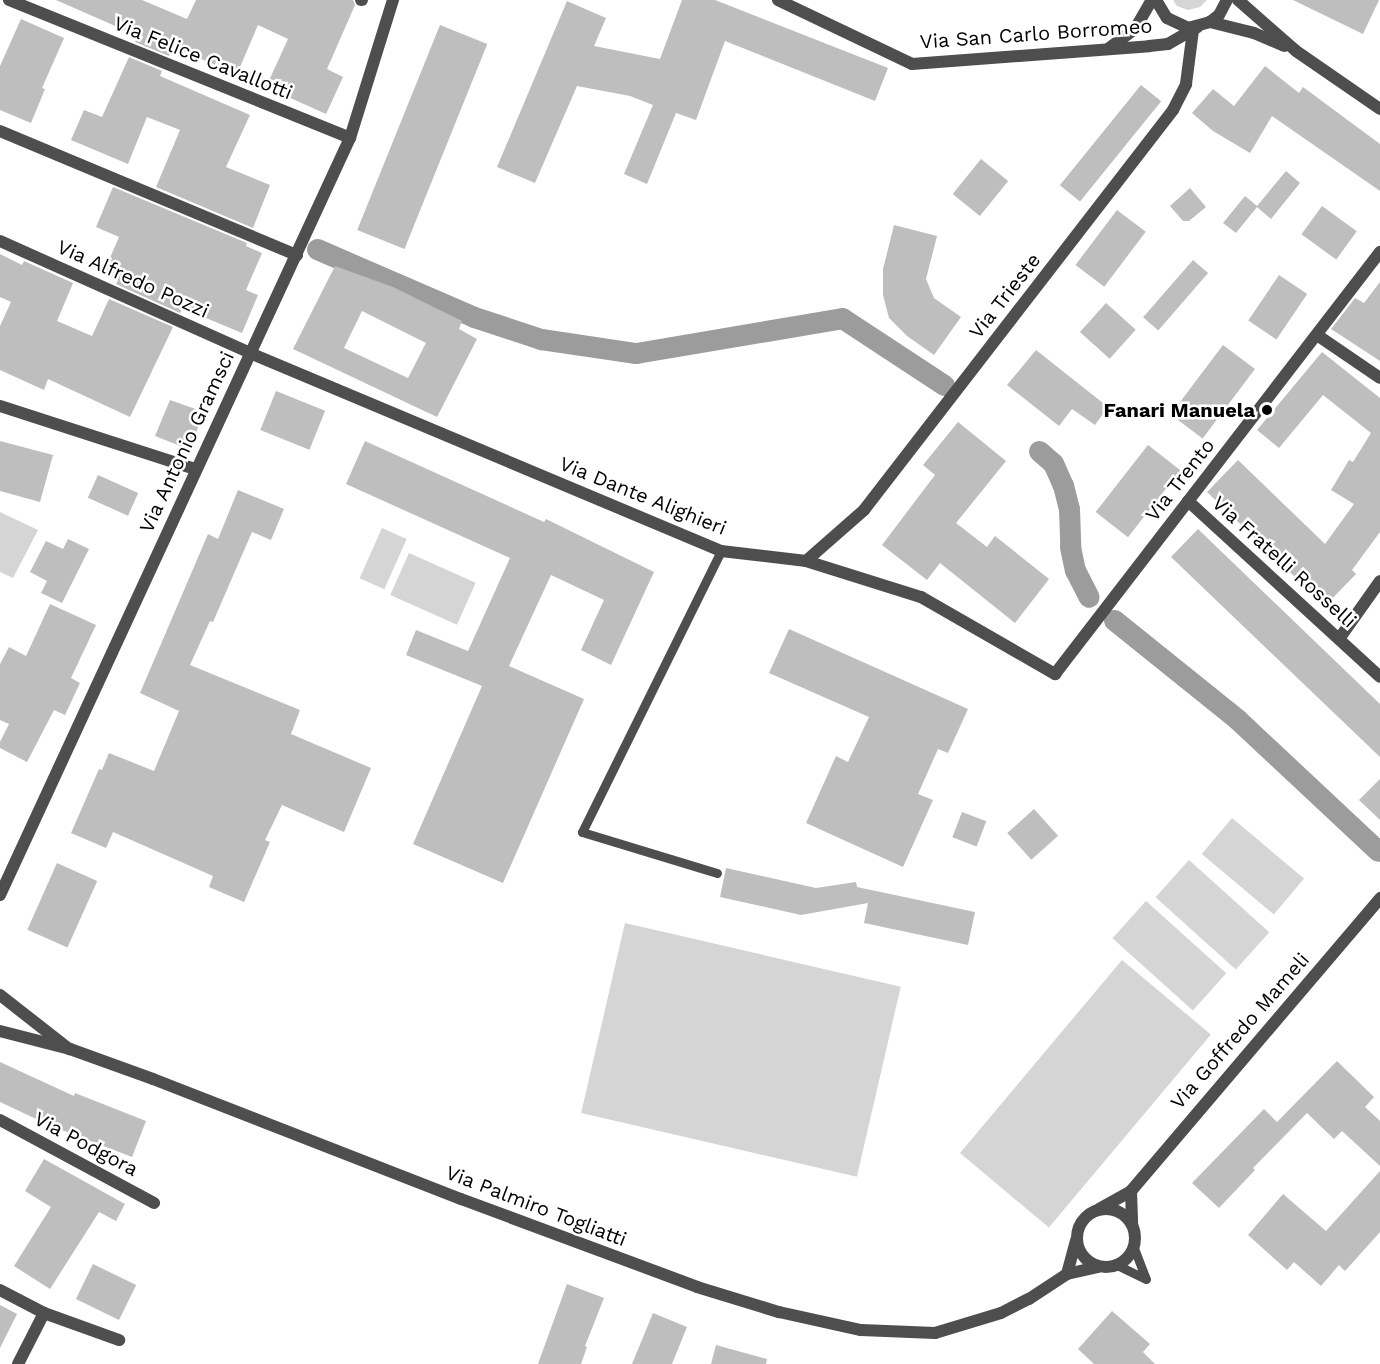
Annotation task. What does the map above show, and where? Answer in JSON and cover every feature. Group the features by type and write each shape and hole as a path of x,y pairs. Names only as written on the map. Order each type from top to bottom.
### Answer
{"street":[{"path":"0,5 2,0"},
{"name":"Via Felice Cavallotti","path":"9,0 350,138"},
{"name":"Via Antonio Gramsci","path":"0,896 195,469 350,138 393,0"},
{"name":"Via San Carlo Borromeo","path":"778,0 912,64 1168,44 1210,22"},
{"path":"1109,48 1135,29 1154,0 1159,9 1174,23 1196,28"},
{"path":"1210,22 1219,15 1227,0"},
{"path":"1238,0 1296,51 1380,109"},
{"path":"1210,22 1254,33 1296,51"},
{"name":"Via Trieste","path":"806,561 864,510 1173,110 1186,84 1196,28"},
{"path":"0,131 297,255"},
{"name":"Via Alfredo Pozzi","path":"0,241 250,353"},
{"name":"Via Trento","path":"1055,674 1380,252"},
{"path":"1317,335 1380,378"},
{"name":"Via Dante Alighieri","path":"250,353 722,552 806,561 921,597 1055,674"},
{"path":"0,406 195,469"},
{"name":"Via Fratelli Rosselli","path":"1188,501 1380,677"},
{"path":"1339,639 1380,581"},
{"name":"Via Goffredo Mameli","path":"1067,1274 1083,1220 1131,1191 1380,898"},
{"name":"Via Palmiro Togliatti","path":"0,995 6,1003 70,1049"},
{"name":"Via Palmiro Togliatti","path":"0,1031 70,1049 153,1078 484,1208 697,1287 779,1312 861,1330 935,1333 1001,1312 1029,1299 1067,1274"},
{"name":"Via Podgora","path":"0,1120 154,1203"},
{"path":"1067,1274 1118,1265 1125,1261 1134,1248 1135,1232 1132,1224 1131,1191"},
{"path":"1099,1209 1118,1211 1132,1224"},
{"path":"1076,1238 1082,1256 1098,1267"},
{"path":"0,1290 44,1313 119,1340"},
{"path":"18,1364 44,1313"}],"lane":[{"path":"717,873 582,832 722,552"},
{"path":"1118,1265 1146,1279 1134,1248"}],"shaded area":[{"path":"1173,0 1207,0 1200,7 1188,10 1177,6"},
{"path":"0,512 38,530 13,578 0,572"},
{"path":"382,528 407,539 384,589 360,578"},
{"path":"409,553 476,583 457,625 390,595"},
{"path":"1232,818 1304,878 1274,914 1202,854"},
{"path":"1189,860 1269,932 1236,969 1156,897"},
{"path":"1146,901 1226,973 1193,1010 1113,938"},
{"path":"625,923 901,987 857,1177 581,1113"},
{"path":"1122,960 1211,1035 1049,1228 960,1153"}],"building":[{"path":"56,0 142,0 187,19 196,0 353,0 355,5 327,69 343,77 326,114 266,87 288,39 258,25 237,74 173,47 169,56 135,42 138,36"},
{"path":"682,0 715,0 888,68 875,101 725,41 696,120 676,113 647,184 624,174 653,105 630,96 577,86 535,183 497,167 567,1 606,18 594,46 660,59"},
{"path":"1293,0 1379,0 1363,34"},
{"path":"21,19 64,38 42,88 45,89 31,123 0,110 0,66"},
{"path":"440,25 487,44 404,249 357,230"},
{"path":"129,57 162,71 160,76 250,115 226,167 270,185 253,228 156,187 180,130 147,117 128,164 71,140 84,110 102,117"},
{"path":"1265,66 1299,93 1303,87 1380,144 1380,191 1272,116 1250,153 1213,131 1192,113 1213,89 1234,106"},
{"path":"1141,85 1161,101 1080,202 1060,185"},
{"path":"981,159 1008,181 980,216 953,194"},
{"path":"1286,171 1300,183 1271,219 1257,207 1236,233 1223,223 1245,196 1257,206"},
{"path":"113,187 247,243 246,246 262,253 246,290 258,295 242,333 206,318 207,315 184,304 180,313 116,284 118,280 103,274 119,237 96,227"},
{"path":"1190,188 1206,207 1189,221 1183,221 1170,206"},
{"path":"1322,206 1357,231 1336,260 1301,234"},
{"path":"1117,210 1146,232 1104,287 1075,265"},
{"path":"894,225 937,236 926,279 934,298 961,317 934,355 907,336 889,318 883,295 883,269"},
{"path":"0,254 22,265 24,261 73,283 57,321 92,336 109,299 173,327 130,417 48,379 44,390 0,370 0,326 11,302 0,297"},
{"path":"1193,260 1208,273 1158,330 1143,317"},
{"path":"335,266 393,287 462,321 459,329 477,339 437,417 293,349","holes":["362,311 426,343 408,378 344,348"]},
{"path":"1279,275 1307,294 1276,340 1248,321"},
{"path":"1380,282 1380,361 1331,329 1355,298 1364,303"},
{"path":"1106,303 1136,330 1110,359 1080,332"},
{"path":"1223,345 1255,369 1203,439 1171,414"},
{"path":"1036,350 1108,407 1095,425 1072,409 1059,426 1007,385"},
{"path":"1322,352 1380,398 1380,532 1352,570 1356,574 1325,606 1207,492 1238,460 1325,544 1354,504 1331,490 1349,460 1353,462 1371,433 1323,395 1279,448 1257,430"},
{"path":"276,391 325,411 309,450 260,430"},
{"path":"170,400 204,412 192,443 186,441 183,447 155,436"},
{"path":"958,422 1006,461 956,523 987,547 995,536 1049,579 1015,623 940,563 927,580 882,545 935,475 923,465"},
{"path":"0,441 53,455 40,502 0,491"},
{"path":"365,441 544,522 546,519 654,572 611,665 581,650 604,600 551,575 509,666 584,699 503,883 413,844 482,686 406,655 416,630 468,651 510,558 346,484"},
{"path":"1148,445 1180,470 1128,537 1096,512"},
{"path":"98,475 138,493 128,516 88,498"},
{"path":"238,490 284,509 271,540 252,532 213,622 210,621 190,665 300,710 291,734 371,768 344,832 282,805 265,840 270,842 244,902 209,887 213,876 113,832 106,848 71,833 99,769 102,770 109,753 154,771 179,711 140,693 208,534 218,539"},
{"path":"1198,529 1380,704 1380,757 1171,557"},
{"path":"68,539 89,549 62,603 41,593 47,581 30,572 46,541 63,549"},
{"path":"50,604 96,625 71,678 80,683 65,715 54,710 27,762 0,748 0,742 9,724 0,720 0,664 9,647 26,656"},
{"path":"789,629 968,709 948,753 938,749 918,794 933,800 903,867 806,823 836,756 848,762 869,717 769,673"},
{"path":"1380,779 1380,820 1359,800"},
{"path":"1034,809 1058,836 1031,860 1007,833"},
{"path":"962,812 986,821 977,847 952,837"},
{"path":"57,863 97,881 68,948 27,930"},
{"path":"726,868 816,888 856,882 857,887 975,912 968,945 864,923 868,903 801,915 720,897"},
{"path":"1337,1061 1374,1097 1365,1107 1380,1121 1380,1166 1342,1131 1334,1139 1307,1113 1253,1168 1255,1170 1219,1208 1192,1183 1264,1109 1277,1122"},
{"path":"0,1062 74,1096 75,1093 146,1121 132,1157 49,1125 0,1102"},
{"path":"44,1159 125,1204 116,1221 99,1212 50,1289 14,1266 51,1207 25,1191"},
{"path":"1380,1171 1380,1232 1345,1271 1339,1265 1321,1286 1294,1262 1287,1270 1248,1235 1283,1194 1326,1231"},
{"path":"93,1264 136,1285 119,1320 76,1299"},
{"path":"567,1284 604,1298 585,1346 587,1347 581,1364 538,1364"},
{"path":"0,1305 17,1314 0,1348"},
{"path":"1112,1311 1150,1344 1143,1352 1155,1364 1094,1364 1078,1349"},
{"path":"653,1313 687,1327 672,1364 632,1364"},
{"path":"716,1345 767,1359 766,1364 711,1364"}],"waterway":[{"path":"317,249 474,317 541,339 636,353 842,318 944,385"},
{"path":"1039,451 1053,463 1063,485 1069,509 1070,547 1075,570 1089,597"},
{"path":"1114,620 1237,719 1378,851"}],"place":[{"name":"Fanari Manuela","path":"1267,410"}]}
